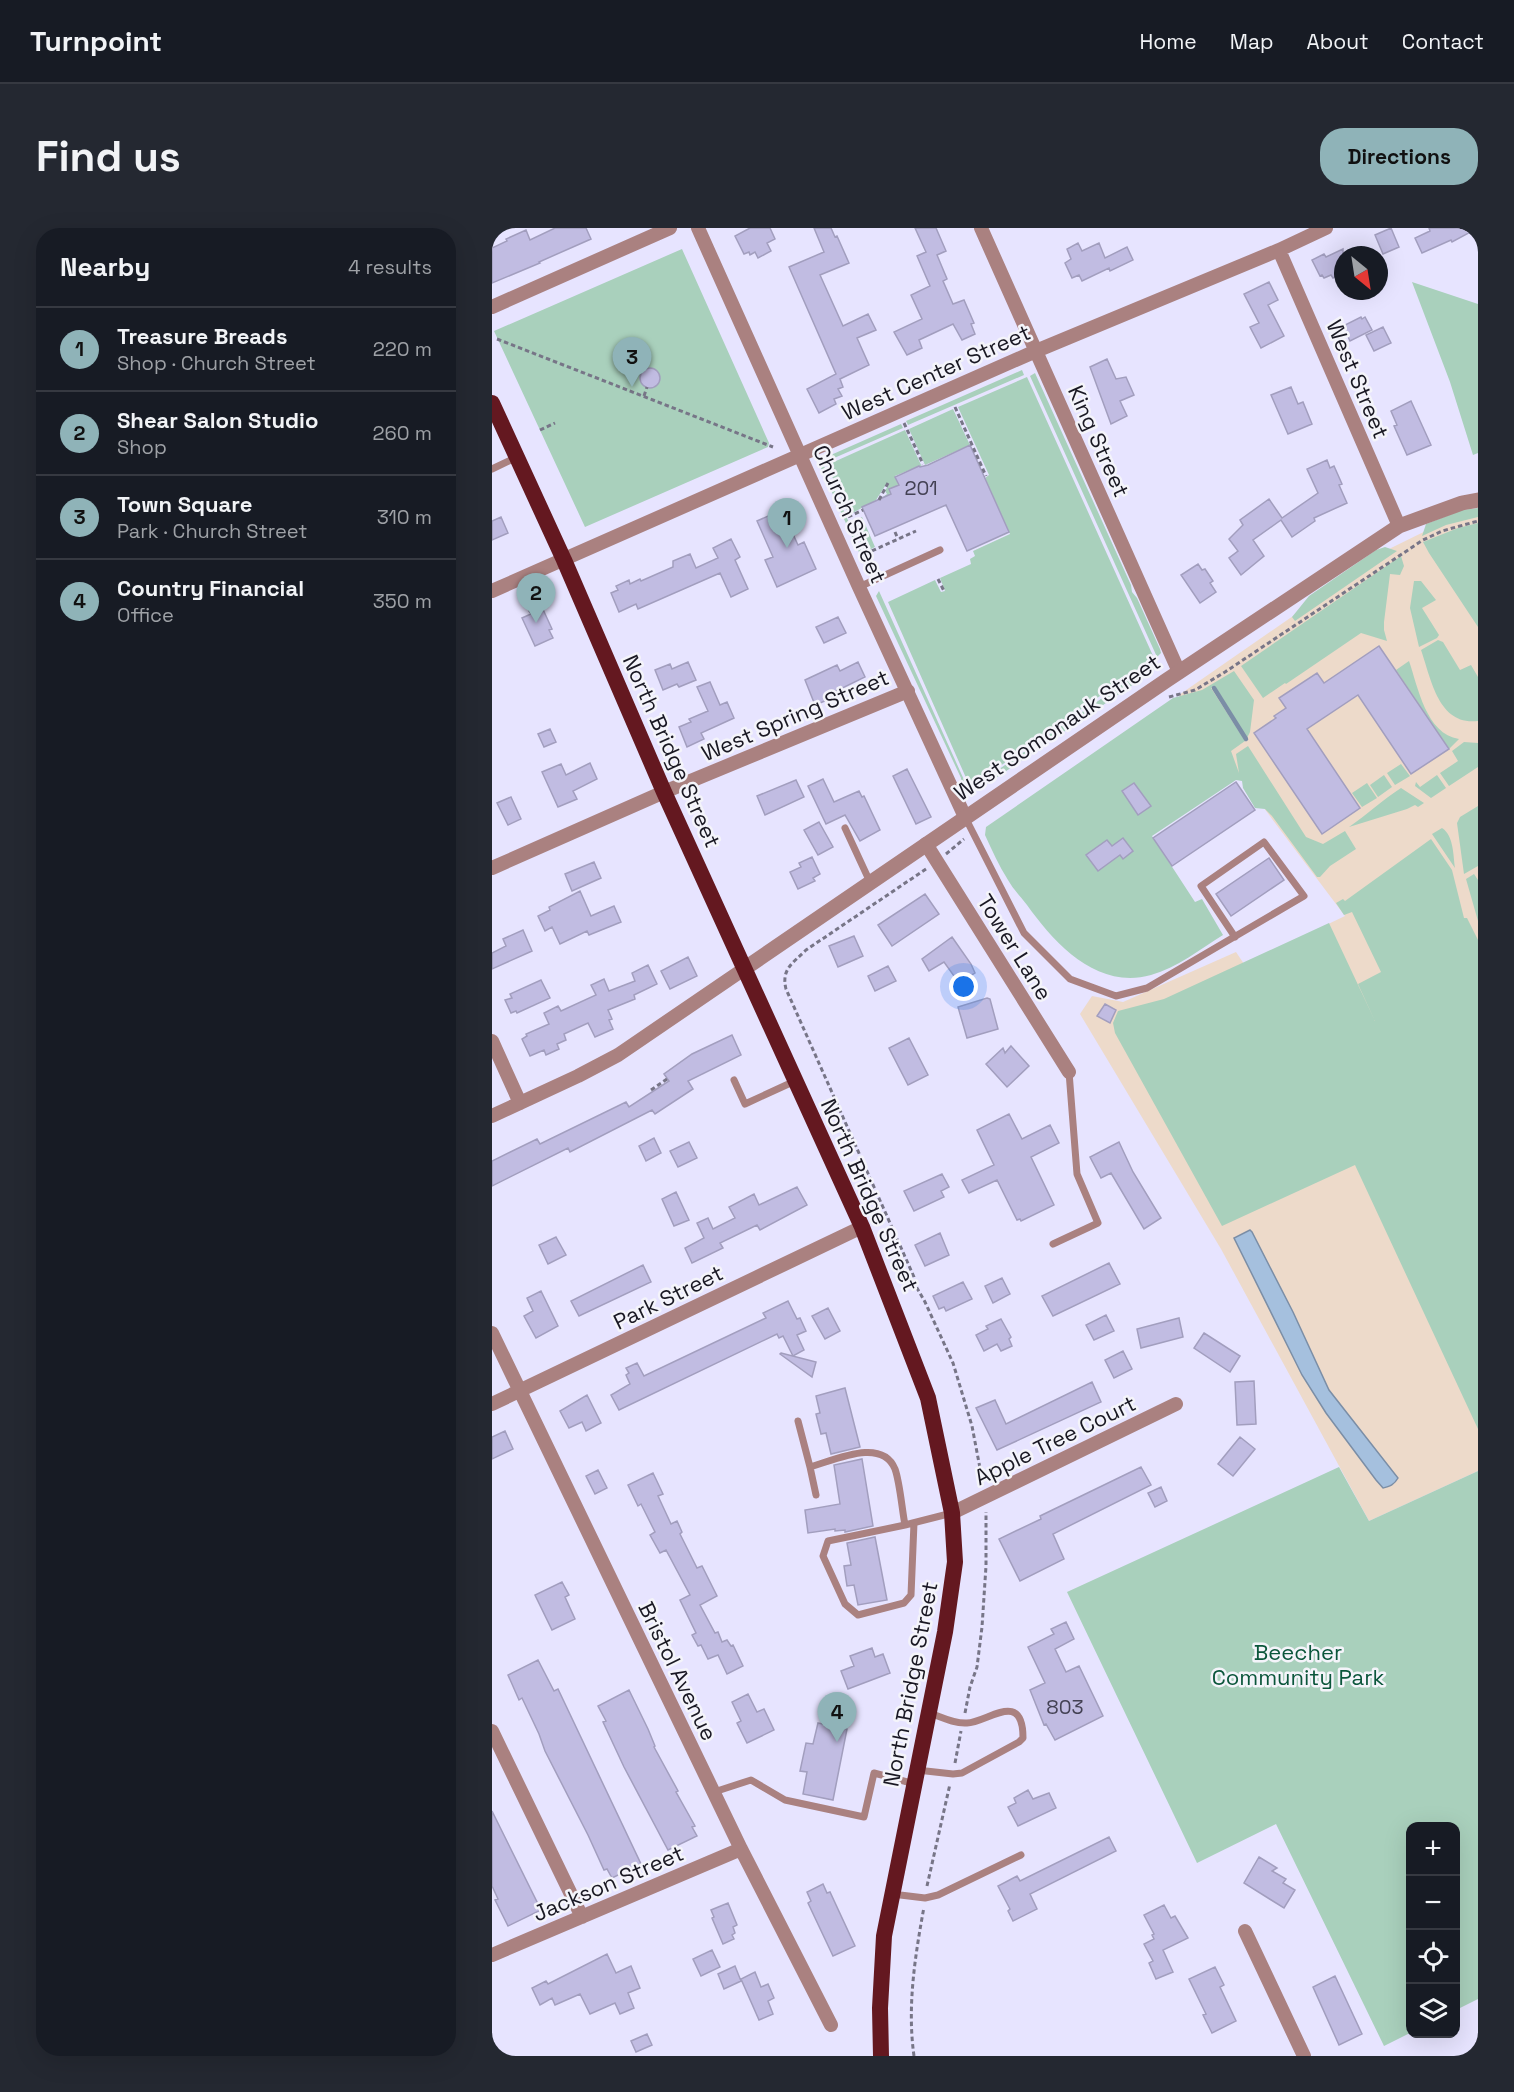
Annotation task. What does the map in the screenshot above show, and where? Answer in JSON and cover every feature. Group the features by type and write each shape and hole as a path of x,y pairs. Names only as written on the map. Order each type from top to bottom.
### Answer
{"highway":[{"name":"North Bridge Street","path":"492,403 564,560 664,792 862,1227 928,1398 952,1513 955,1562 945,1632 884,1936 880,2008 881,2056"}],"street":[{"path":"492,307 670,228"},
{"name":"Church Street","path":"698,228 965,817"},
{"name":"King Street","path":"981,228 1179,672"},
{"name":"West Center Street","path":"492,591 1036,351 1326,228"},
{"name":"West Street","path":"1280,249 1399,526"},
{"name":"West Somonauk Street","path":"744,969 1179,672 1399,526 1462,503 1478,500"},
{"name":"West Spring Street","path":"492,868 664,792 908,691"},
{"name":"Tower Lane","path":"926,844 1068,1072"},
{"path":"492,1116 618,1055 744,969"},
{"path":"492,1041 520,1103"},
{"name":"Park Street","path":"492,1404 862,1227"},
{"name":"Bristol Avenue","path":"492,1333 713,1792 831,2025"},
{"name":"Apple Tree Court","path":"952,1513 1176,1404"},
{"path":"492,1731 582,1917"},
{"name":"Jackson Street","path":"492,1955 741,1849"},
{"path":"1245,1931 1304,2056"}],"lane":[{"path":"492,469 517,457"},
{"path":"859,586 940,550"},
{"path":"965,817 1024,933 1070,979 1116,996 1147,988 1235,937 1304,896 1264,842 1201,886 1235,937"},
{"path":"845,828 870,882"},
{"path":"1053,1244 1098,1223 1077,1173 1068,1072"},
{"path":"734,1080 745,1104 795,1082"},
{"path":"798,1421 816,1495"},
{"path":"810,1467 868,1451 884,1455 895,1469 905,1526"},
{"path":"914,1523 911,1595 904,1603 858,1615 845,1604 823,1556 828,1541 905,1526 914,1523 952,1513"},
{"path":"713,1792 751,1780 785,1800 864,1817 874,1773 916,1777 962,1773 1023,1738 1020,1721 1015,1714 1009,1711 1000,1711 972,1723 963,1724 929,1713"},
{"path":"892,1894 925,1898 938,1896 1021,1854"}],"path":[{"path":"497,339 773,447"},
{"path":"644,396 647,387"},
{"path":"955,406 986,476"},
{"path":"540,430 555,423"},
{"path":"906,428 923,464"},
{"path":"879,500 888,483"},
{"path":"848,517 863,510"},
{"path":"1167,698 1195,690 1225,672 1423,540 1442,531 1478,521"},
{"path":"865,554 916,531"},
{"path":"895,532 898,539"},
{"path":"938,579 944,591"},
{"path":"952,848 960,843"},
{"path":"927,868 806,950 789,964 784,980 786,989 915,1276 917,1288 953,1363 972,1426 982,1476"},
{"path":"782,991 786,989"},
{"path":"651,1090 667,1079"},
{"path":"914,2056 911,2034 914,1958 970,1687 977,1667 982,1627 987,1516"}],"shaded area":[{"path":"1478,516 1478,1471 1369,1521 1221,1249 1080,1014 1092,996 1123,1002 1236,952 1244,964 1345,916 1179,695 1391,548 1446,521"}],"green space":[{"path":"682,249 769,443 768,447 585,527 494,331"},
{"path":"1412,282 1478,304 1478,453 1473,455 1450,382"},
{"path":"1022,370 1024,375 908,425 906,421"},
{"path":"1035,373 1131,585 1132,592 1137,598 1160,649 1161,653 1157,657 1030,376"},
{"path":"1027,377 1154,658 976,783 967,780 888,602 935,580 941,592 945,591 940,578 971,564 970,559 975,556 973,551 1010,534 985,478 989,475 958,407"},
{"path":"953,409 970,445 925,465 909,429"},
{"path":"901,424 903,428 825,462 824,458"},
{"path":"905,430 922,467 919,466 895,476 899,485 891,494 880,499 887,494 885,491 889,484 887,483 876,500 849,515 827,465"},
{"path":"824,466 870,570 867,570 821,468"},
{"path":"1478,508 1478,517 1446,525 1422,536 1426,524 1462,510"},
{"path":"862,517 875,547 865,552 852,522"},
{"path":"1478,523 1478,627 1423,542 1458,528"},
{"path":"1385,547 1397,551 1295,621 1292,617 1309,596 1376,550"},
{"path":"1401,556 1404,566 1400,575 1390,574 1384,622 1387,641 1361,633 1263,698 1241,666"},
{"path":"1414,581 1421,581 1436,600 1422,608 1439,635 1419,647 1410,608"},
{"path":"879,591 965,782 961,784 961,778 876,596"},
{"path":"1438,640 1443,642 1460,670 1471,665 1478,677 1478,721 1464,721 1454,716 1438,698 1421,650"},
{"path":"1156,661 1158,666 1153,671 987,784 973,790 963,787 968,784 976,785"},
{"path":"1409,661 1420,696 1431,719 1448,735 1459,739 1449,749 1396,670"},
{"path":"1234,671 1254,700 1250,732 1247,738 1215,686 1211,688 1245,741 1231,751 1239,773 1236,754 1248,746 1306,837 1323,844 1345,831 1356,849 1317,877 1272,816 1265,809 1255,808 1243,788 1242,781 1236,780 1152,836 1195,902 1202,899 1223,935 1179,963 1151,975 1131,978 1113,976 1095,970 1064,948 1015,890 985,835 986,827 1173,698 1202,690"},
{"path":"1464,742 1478,743 1478,767 1449,786 1440,773 1458,761 1452,751"},
{"path":"1401,764 1410,776 1395,785 1387,773"},
{"path":"1384,775 1392,787 1378,797 1370,785"},
{"path":"1437,775 1446,788 1431,798 1415,786 1416,782 1420,787"},
{"path":"1367,783 1377,798 1362,807 1352,793"},
{"path":"1401,788 1424,803 1418,807 1415,805 1349,827 1387,797"},
{"path":"1478,806 1478,866 1464,874 1457,823 1460,817"},
{"path":"1442,828 1451,841 1455,868 1432,834"},
{"path":"1431,839 1452,870 1464,918 1467,918 1478,940 1478,1429 1355,1165 1222,1226 1115,1033 1113,1023 1118,1011 1164,999 1329,923 1375,1021 1358,984 1381,972 1352,912 1344,915 1336,903 1343,899 1345,901"},
{"path":"1474,874 1478,880 1478,921 1466,879"},
{"name":"Beecher Community Park","path":"1339,1467 1369,1521 1478,1471 1478,1999 1460,2008 1460,1822 1406,1822 1406,2035 1384,2046 1276,1824 1197,1863 1067,1592"}],"water":[{"path":"1250,1230 1293,1312 1329,1390 1398,1478 1392,1485 1383,1488 1376,1480 1326,1413 1302,1375 1234,1238"}],"building":[{"path":"555,228 586,228 591,239 492,283 492,248 526,230 530,240"},
{"path":"750,228 770,228 775,239 767,243 771,251 758,258 755,252 750,255 749,252 744,254 735,236"},
{"path":"814,228 831,228 849,263 820,275 843,326 868,314 876,330 857,338 869,365 840,379 843,387 838,389 842,396 834,399 836,404 819,413 807,389 836,374 789,267 824,252"},
{"path":"915,228 936,228 946,251 937,255 947,279 943,281 953,304 964,300 974,323 971,324 975,334 962,340 953,324 919,340 922,348 907,355 894,332 922,319 911,295 930,286 917,256 926,252"},
{"path":"1391,228 1399,247 1388,252 1388,246 1380,246 1375,235"},
{"path":"1429,228 1478,228 1452,242 1451,240 1422,253 1415,238 1430,231"},
{"path":"1078,243 1082,251 1099,243 1105,258 1127,247 1133,260 1082,281 1079,275 1072,278 1065,263 1071,259 1067,249"},
{"path":"1334,253 1333,278 1331,275 1324,278 1320,276 1312,260 1324,254 1326,257"},
{"path":"1269,282 1278,300 1268,305 1284,336 1261,348 1250,327 1259,323 1244,294"},
{"path":"1361,317 1362,319 1365,317 1372,330 1350,341 1343,326"},
{"path":"1383,327 1391,343 1374,351 1366,335"},
{"path":"1107,359 1116,379 1126,377 1134,395 1120,401 1127,416 1111,424 1090,367"},
{"path":"650,368 657,371 660,378 657,385 650,388 643,385 640,378 643,371"},
{"path":"1291,387 1298,404 1303,402 1312,424 1288,434 1271,395"},
{"path":"1411,401 1431,445 1407,455 1394,426 1397,425 1391,411"},
{"path":"970,445 1009,532 967,551 946,505 875,536 862,507 891,494 889,489 899,485 895,477 919,466 928,465"},
{"path":"1327,460 1330,468 1334,466 1347,503 1314,518 1315,521 1292,537 1281,520 1253,540 1264,556 1241,575 1229,558 1238,551 1229,539 1243,525 1240,520 1269,499 1282,518 1318,493 1307,469"},
{"path":"782,510 798,545 804,542 816,569 777,587 765,560 773,557 757,521"},
{"path":"501,517 508,533 492,540 492,521"},
{"path":"731,539 740,557 735,560 748,589 731,597 720,573 638,609 636,604 619,612 611,593 618,590 616,586 629,580 630,584 640,579 641,581 673,567 673,561 690,554 696,568 718,558 713,548"},
{"path":"1198,564 1202,570 1205,569 1213,581 1210,583 1216,592 1200,603 1181,575"},
{"path":"541,605 552,629 549,630 553,638 535,646 522,618 531,614 529,611"},
{"path":"838,617 846,633 824,643 816,627"},
{"path":"1379,646 1449,749 1411,774 1358,695 1307,729 1360,808 1322,834 1254,733 1286,708 1279,698 1317,673 1324,683"},
{"path":"688,662 696,680 663,690 655,670 670,664 672,669"},
{"path":"858,662 865,677 830,694 832,698 815,705 805,680 837,665 840,671"},
{"path":"710,682 720,705 727,702 734,718 701,733 704,739 687,747 679,727 691,722 689,719 708,711 697,687"},
{"path":"550,729 556,742 544,747 538,734"},
{"path":"590,763 597,779 573,791 577,799 558,807 542,772 561,764 566,775"},
{"path":"907,769 931,817 916,824 893,776"},
{"path":"823,779 834,802 859,791 862,797 864,796 880,830 860,841 845,815 826,824 808,786"},
{"path":"796,780 804,797 765,815 757,796"},
{"path":"1236,782 1255,810 1172,866 1153,838"},
{"path":"1134,783 1151,806 1138,815 1122,791"},
{"path":"511,797 521,819 508,825 497,803"},
{"path":"819,822 833,847 818,855 804,830"},
{"path":"1123,838 1133,851 1123,859 1120,855 1098,871 1086,855 1107,840 1112,846"},
{"path":"812,857 820,874 813,878 815,881 798,889 790,872 801,867 799,863"},
{"path":"1269,858 1284,880 1231,916 1216,894"},
{"path":"594,862 601,878 572,891 565,874"},
{"path":"580,891 591,916 614,906 621,922 589,935 587,931 560,944 552,927 545,931 538,916 550,910 549,907"},
{"path":"925,894 939,914 892,946 878,925"},
{"path":"523,930 532,951 492,969 492,953 506,946 503,939"},
{"path":"854,936 863,956 838,967 829,946"},
{"path":"952,937 975,973 959,983 944,962 929,971 922,959"},
{"path":"688,957 697,976 670,989 661,971"},
{"path":"648,965 657,984 634,995 635,999 608,1010 613,1029 595,1037 588,1023 564,1034 566,1040 557,1044 559,1049 546,1055 544,1050 530,1056 522,1039 527,1036 526,1034 549,1024 544,1013 558,1006 561,1011 596,995 591,985 604,979 609,991 635,981 632,973"},
{"path":"888,966 896,981 875,991 868,976"},
{"path":"541,980 550,998 517,1013 516,1011 511,1013 505,1000 512,998 510,994"},
{"path":"990,999 998,1029 967,1038 958,1007"},
{"path":"1105,1004 1116,1010 1110,1023 1097,1016"},
{"path":"732,1035 741,1055 688,1081 693,1089 655,1114 652,1110 570,1152 568,1148 492,1186 492,1161 537,1139 540,1144 626,1102 629,1107 669,1081 664,1074 692,1054"},
{"path":"909,1038 928,1075 908,1085 889,1048"},
{"path":"1011,1046 1029,1066 1007,1087 986,1064 1003,1048 1005,1053"},
{"path":"1009,1114 1022,1139 1050,1125 1059,1143 1031,1157 1054,1205 1021,1221 1017,1220 997,1180 969,1193 962,1180 994,1165 977,1130"},
{"path":"654,1138 661,1153 646,1161 639,1146"},
{"path":"689,1142 697,1158 678,1167 670,1151"},
{"path":"1119,1142 1133,1172 1161,1218 1144,1229 1111,1173 1101,1178 1090,1157"},
{"path":"942,1174 949,1187 941,1191 944,1197 914,1211 904,1191"},
{"path":"797,1187 807,1205 760,1230 757,1225 720,1243 723,1248 692,1263 685,1248 704,1238 697,1223 708,1218 713,1229 735,1218 729,1207 754,1194 759,1205"},
{"path":"676,1192 689,1220 674,1226 662,1199"},
{"path":"940,1233 949,1255 925,1266 915,1245"},
{"path":"556,1237 566,1255 548,1264 539,1245"},
{"path":"1109,1263 1120,1284 1053,1316 1042,1296"},
{"path":"643,1265 651,1282 579,1316 571,1301"},
{"path":"1002,1278 1010,1294 993,1303 985,1286"},
{"path":"963,1282 972,1299 946,1311 944,1307 939,1309 933,1296"},
{"path":"541,1291 558,1326 536,1338 524,1316 533,1311 527,1298"},
{"path":"788,1301 806,1331 797,1335 804,1350 793,1356 783,1336 779,1338 777,1334 619,1410 611,1395 630,1384 626,1368 637,1363 644,1376 766,1318 763,1313"},
{"path":"828,1308 840,1331 825,1339 812,1316"},
{"path":"1106,1315 1114,1331 1094,1340 1086,1325"},
{"path":"1179,1318 1183,1337 1141,1348 1137,1329"},
{"path":"1001,1319 1011,1337 1009,1339 1012,1346 1001,1351 997,1344 984,1351 976,1335 988,1329 986,1326"},
{"path":"1204,1333 1240,1356 1230,1372 1194,1348"},
{"path":"1123,1351 1132,1369 1114,1378 1105,1360"},
{"path":"780,1354 816,1362 812,1377"},
{"path":"1254,1381 1256,1424 1237,1425 1235,1382"},
{"path":"1092,1382 1101,1402 997,1450 976,1408 995,1400 1006,1424"},
{"path":"845,1388 860,1447 831,1454 826,1433 821,1434 816,1414 820,1413 816,1396"},
{"path":"587,1395 601,1423 586,1431 582,1422 569,1428 560,1411"},
{"path":"505,1431 513,1449 492,1459 492,1437"},
{"path":"1240,1437 1255,1449 1233,1476 1218,1464"},
{"path":"862,1459 873,1526 845,1532 845,1530 835,1531 835,1529 808,1533 805,1510 840,1504 834,1465"},
{"path":"1141,1467 1151,1485 1053,1534 1064,1559 1020,1581 999,1539 1041,1519 1040,1516"},
{"path":"598,1470 607,1488 595,1494 586,1476"},
{"path":"653,1473 663,1494 658,1496 671,1524 677,1521 682,1532 680,1534 697,1568 702,1566 717,1596 700,1605 722,1642 727,1640 731,1646 733,1645 743,1666 727,1674 718,1655 708,1659 701,1645 698,1646 692,1635 696,1633 680,1600 690,1595 666,1550 660,1553 650,1535 655,1532 641,1504 638,1506 628,1485"},
{"path":"1161,1487 1167,1501 1155,1507 1148,1493"},
{"path":"875,1537 887,1600 858,1605 854,1585 847,1586 844,1566 851,1565 847,1543"},
{"path":"562,1582 569,1595 565,1597 575,1619 552,1630 535,1595"},
{"path":"1066,1622 1074,1639 1055,1649 1066,1672 1079,1666 1103,1716 1055,1740 1046,1724 1044,1725 1030,1690 1045,1683 1028,1647 1054,1634 1051,1629"},
{"path":"872,1648 875,1657 883,1654 890,1673 848,1689 841,1671 854,1666 850,1656"},
{"path":"538,1660 554,1691 558,1689 641,1864 612,1878 607,1869 604,1870 545,1751 522,1698 519,1700 508,1675"},
{"path":"629,1690 654,1747 695,1826 692,1827 697,1836 668,1850 624,1767 598,1706"},
{"path":"748,1694 757,1712 764,1709 774,1730 747,1743 737,1723 741,1721 732,1702"},
{"path":"818,1723 847,1729 833,1800 803,1794 807,1772 800,1771 806,1743 813,1744"},
{"path":"1028,1790 1033,1799 1049,1793 1056,1808 1018,1826 1008,1807 1016,1803 1014,1798"},
{"path":"492,1811 541,1910 508,1926 495,1900 498,1899 492,1886"},
{"path":"1109,1837 1116,1851 1030,1894 1037,1909 1013,1921 1008,1911 1010,1909 998,1886 1017,1876 1020,1881"},
{"path":"1259,1857 1277,1868 1272,1871 1286,1879 1283,1883 1295,1890 1284,1908 1244,1883"},
{"path":"823,1884 827,1893 830,1892 855,1946 833,1956 808,1903 811,1901 807,1892"},
{"path":"728,1903 737,1925 733,1927 734,1939 723,1944 711,1910"},
{"path":"1164,1905 1171,1918 1175,1916 1188,1938 1163,1950 1173,1972 1156,1979 1149,1963 1153,1961 1144,1944 1154,1939 1152,1935 1154,1934 1144,1915"},
{"path":"712,1950 720,1967 701,1976 693,1959"},
{"path":"607,1954 616,1973 631,1966 640,1988 628,1993 634,2008 620,2014 615,2003 590,2014 580,1994 555,2005 552,1998 540,2005 532,1988 546,1981 548,1984"},
{"path":"735,1966 741,1981 724,1989 718,1974"},
{"path":"1215,1967 1224,1985 1220,1987 1236,2021 1212,2033 1203,2015 1206,2014 1189,1979"},
{"path":"755,1972 761,1987 768,1984 774,1998 768,2001 773,2014 759,2020 741,1979"},
{"path":"1335,1976 1362,2034 1339,2045 1313,1987"},
{"path":"647,2034 652,2045 636,2052 631,2041"}],"waterway":[{"path":"1214,688 1246,739"}],"place":[{"name":"Town Square","path":"632,387"},
{"name":"Treasure Breads","path":"787,548"},
{"name":"Shear Salon Studio","path":"536,623"},
{"name":"Country Financial","path":"837,1742"}]}
